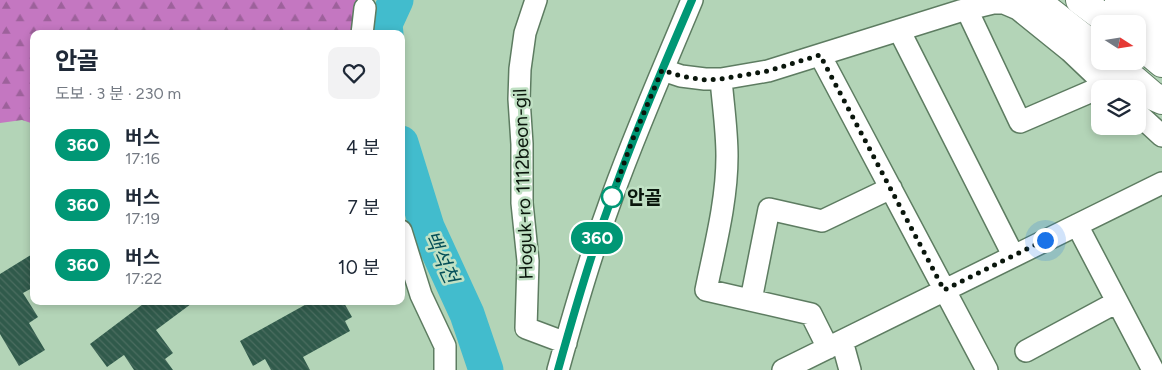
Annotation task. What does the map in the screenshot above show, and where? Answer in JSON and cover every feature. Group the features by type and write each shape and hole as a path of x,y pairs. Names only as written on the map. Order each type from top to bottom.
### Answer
{"main road":[{"path":"1035,0 1091,44"},
{"path":"1063,0 1091,20"},
{"path":"1080,0 1100,15"},
{"path":"1119,0 1162,34"},
{"path":"1146,50 1162,63"},
{"path":"1146,62 1162,75"},
{"path":"1109,78 1162,100"}],"street":[{"name":"Hoguk-ro 1112beon-gil","path":"536,0 525,33 520,69 519,99 522,144 522,203 528,261 526,328 566,343"},
{"path":"558,370 588,264 607,210 632,141 692,0"},
{"path":"662,70 681,76 705,80 768,71 967,10 993,3 1004,3 1018,9 1070,52 1109,78"},
{"path":"362,30 364,8"},
{"path":"967,10 1020,122 1109,78"},
{"path":"899,30 1013,255"},
{"path":"820,55 987,370"},
{"path":"721,79 726,165 722,207 706,290 811,314 835,344 850,370"},
{"path":"1146,121 1162,136"},
{"path":"784,370 1013,255 1162,184"},
{"path":"751,300 769,209 822,221 890,188"},
{"path":"1077,225 1153,370"},
{"path":"405,243 422,295 444,346 445,370"},
{"path":"1026,351 1117,302"}],"green space":[{"path":"0,0 357,0 355,30 30,30 30,123 22,120 0,123"}],"building":[{"path":"30,255 30,289 23,293 38,317 29,323 45,350 19,366 0,334 0,274"},
{"path":"142,305 190,305 156,330 173,353 165,359 173,370 134,370 124,355 107,367 90,344"},
{"path":"305,305 345,305 352,317 345,321 350,331 303,357 310,370 271,370 265,359 253,366 240,341"}],"waterway":[{"name":"백석천","path":"386,30 385,24 396,0"},
{"name":"백석천","path":"405,156 427,227 467,314 486,370"}],"bus line":[{"name":"360","path":"558,370 588,264 607,210 632,141 692,0"}],"place":[{"name":"안골","path":"612,197"}],"route":[{"path":"612,197 632,141 662,70 681,76 705,80 721,79 768,71 820,55 944,290 1045,240"}]}
